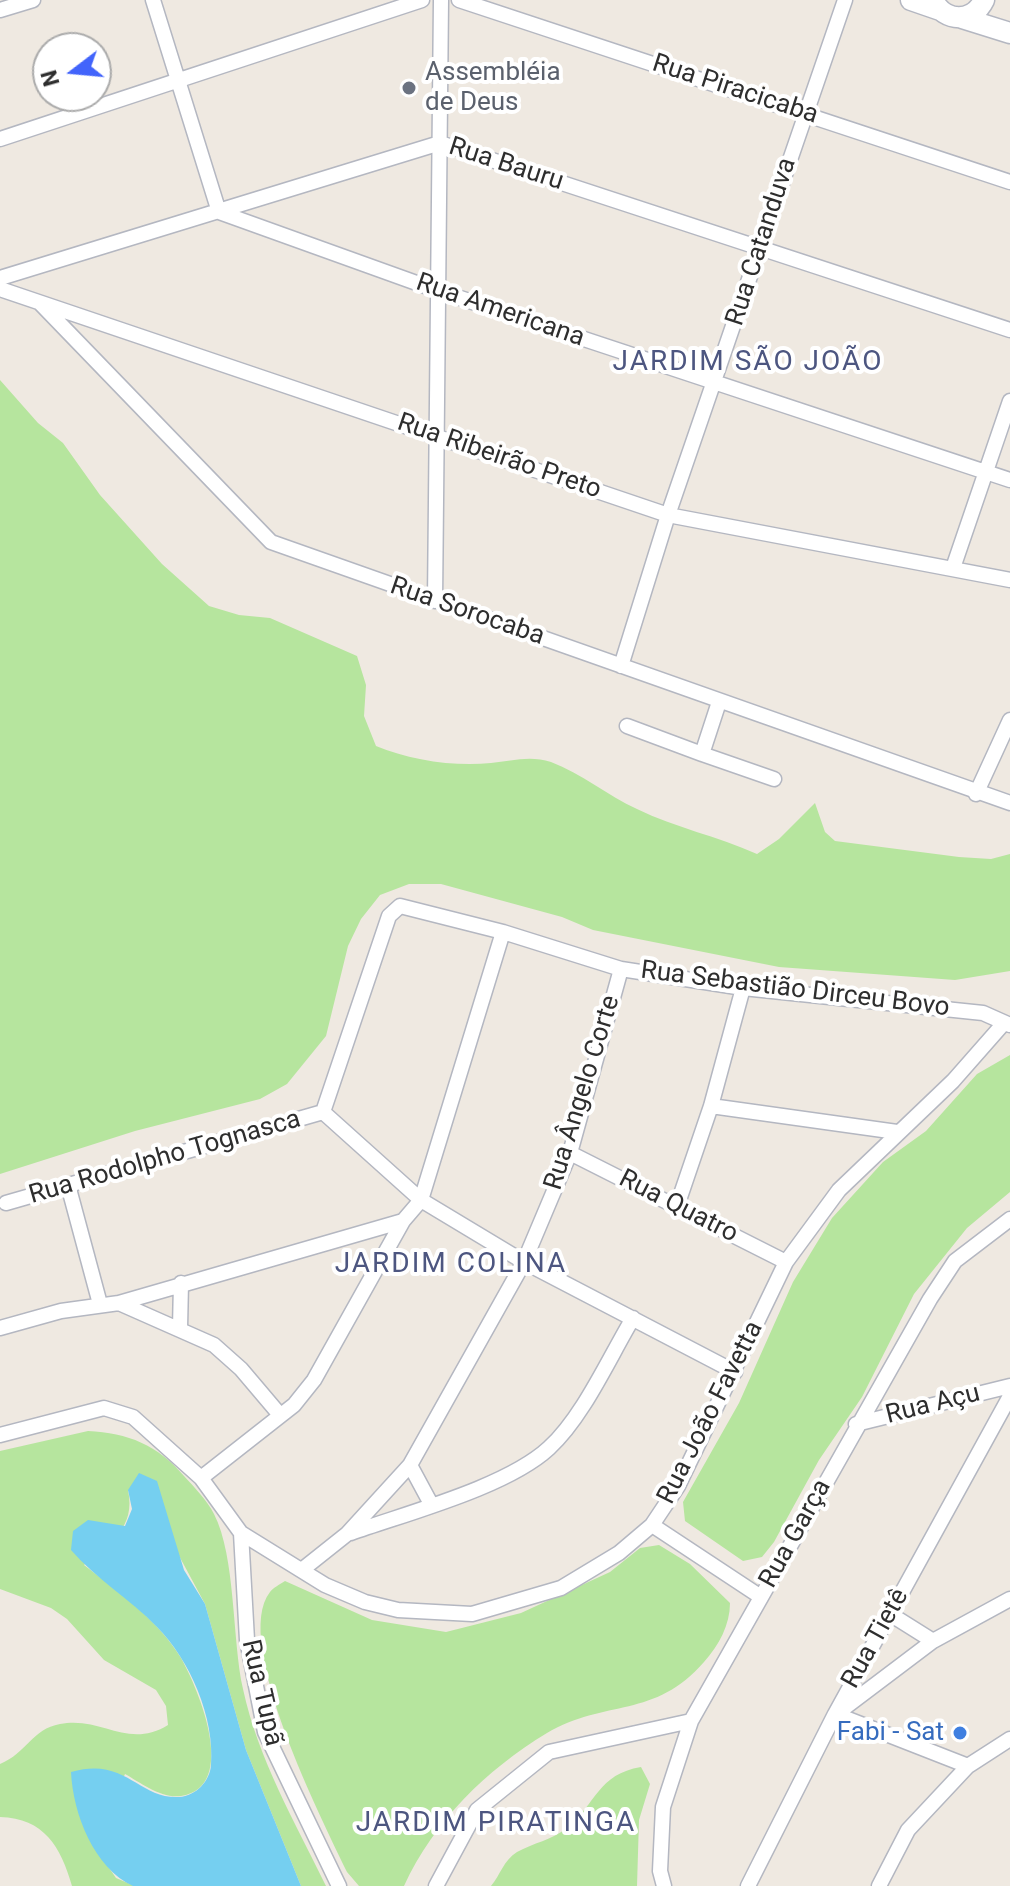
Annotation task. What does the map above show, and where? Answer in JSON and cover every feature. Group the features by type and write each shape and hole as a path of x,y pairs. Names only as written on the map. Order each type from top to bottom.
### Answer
{"main road":[{"path":"911,0 937,5 962,18 1010,33"},
{"path":"962,18 974,13 984,0"}],"street":[{"path":"0,10 33,0"},
{"path":"153,0 219,212"},
{"path":"0,139 422,0"},
{"path":"435,601 441,0"},
{"name":"Rua Piracicaba","path":"459,0 1010,182"},
{"name":"Rua Catanduva","path":"621,666 668,515 845,0"},
{"name":"Rua Bauru","path":"0,278 440,143 1010,330"},
{"name":"Rua Americana","path":"219,212 436,290 1010,480"},
{"name":"Rua Ribeirão Preto","path":"0,289 668,515 1010,580"},
{"name":"Rua Sorocaba","path":"40,303 271,542 976,794 1010,803"},
{"path":"953,568 1010,401"},
{"path":"702,754 719,702"},
{"path":"976,794 1010,720"},
{"path":"627,726 774,779"},
{"name":"Rua Sebastião Dirceu Bovo","path":"323,1112 389,916 400,906 503,932 621,969 743,988 983,1013 1007,1024"},
{"path":"201,1478 294,1405 314,1380 403,1221 421,1200 503,932"},
{"name":"Rua Ângelo Corte","path":"303,1569 347,1534 410,1465 524,1262 570,1153 621,969"},
{"path":"677,1206 711,1106 743,988"},
{"name":"Rua João Favetta","path":"0,1435 104,1408 133,1417 201,1478 241,1533 325,1585 365,1602 398,1610 472,1614 561,1588 619,1553 652,1525 678,1486 786,1262 839,1190 953,1081 1007,1024"},
{"path":"711,1106 897,1132"},
{"path":"323,1112 421,1200 524,1262 735,1372"},
{"name":"Rua Rodolpho Tognasca","path":"6,1203 323,1112"},
{"name":"Rua Quatro","path":"570,1153 786,1262"},
{"path":"68,1185 100,1304"},
{"name":"Rua Garça","path":"664,1886 660,1871 663,1807 691,1721 856,1424 955,1261 1010,1219"},
{"path":"0,1328 100,1304 119,1303 403,1221"},
{"path":"180,1328 181,1283"},
{"path":"119,1303 214,1345 241,1369 280,1415"},
{"path":"347,1534 527,1465 550,1448 570,1424 633,1318"},
{"name":"Rua Açu","path":"856,1424 1010,1386"},
{"name":"Rua Tietê","path":"748,1886 835,1714 1010,1396"},
{"path":"410,1465 431,1504"},
{"path":"652,1525 761,1597"},
{"name":"Rua Tupã","path":"241,1533 247,1640 265,1732 339,1886"},
{"path":"835,1714 933,1641 1010,1599"},
{"path":"890,1614 933,1641"},
{"path":"835,1714 968,1766"},
{"path":"436,1886 477,1810 549,1752 691,1721"},
{"path":"879,1886 908,1830 968,1766 1010,1739"}],"green space":[{"path":"0,380 38,423 63,443 100,495 162,564 209,606 239,615 270,618 357,656 366,685 364,716 376,746 417,759 447,763 477,764 528,759 551,762 652,816 757,854 779,839 815,803 825,832 835,841 959,857 991,859 1010,854 1010,971 955,980 779,967 593,930 562,917 441,884 409,884 380,895 361,919 348,946 326,1036 287,1084 260,1099 135,1131 0,1174"},
{"path":"1010,1055 1010,1192 967,1228 914,1294 862,1397 819,1460 774,1542 762,1557 743,1561 685,1521 683,1502 739,1403 793,1282 832,1218 883,1162 926,1131 977,1074"},
{"path":"88,1431 129,1438 164,1456 200,1494 214,1514 230,1575 239,1669 250,1715 278,1790 326,1886 301,1886 246,1750 205,1604 177,1552 128,1490 128,1515 124,1525 84,1565 149,1619 181,1658 204,1712 210,1735 208,1775 199,1789 174,1796 152,1790 125,1774 94,1846 116,1878 135,1886 72,1886 62,1859 48,1837 28,1823 0,1817 0,1764 50,1727 89,1724 127,1734 140,1734 168,1725 166,1706 156,1690 104,1660 67,1619 51,1608 0,1589 0,1451"},
{"path":"659,1545 690,1564 730,1603 723,1634 704,1662 686,1680 648,1701 589,1716 547,1733 503,1763 464,1799 430,1840 404,1886 359,1886 347,1872 319,1814 271,1689 262,1650 261,1616 270,1592 285,1581 372,1620 446,1632 521,1613 610,1572 640,1548"},
{"path":"641,1767 650,1784 639,1820 637,1886 491,1886 512,1856 567,1828 606,1783 615,1776"}],"water":[{"path":"139,1473 157,1481 184,1570 205,1604 246,1750 301,1886 133,1886 107,1866 81,1822 71,1772 105,1769 119,1773 153,1792 179,1797 196,1791 205,1782 211,1765 209,1728 204,1709 180,1656 147,1617 71,1550 73,1531 88,1520 125,1526 132,1509 128,1490"}],"place":[{"name":"Assembléia de Deus","path":"409,88"},
{"name":"Fabi - Sat","path":"960,1733"}],"district":[{"name":"JARDIM SÃO JOÃO","path":"748,363"},
{"name":"JARDIM COLINA","path":"451,1265"},
{"name":"JARDIM PIRATINGA","path":"496,1824"}]}
